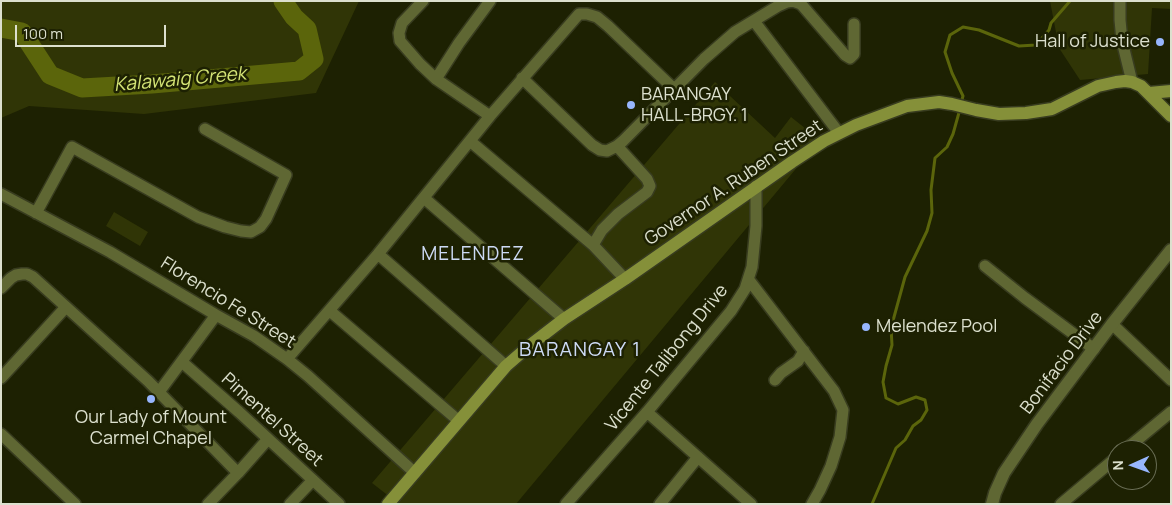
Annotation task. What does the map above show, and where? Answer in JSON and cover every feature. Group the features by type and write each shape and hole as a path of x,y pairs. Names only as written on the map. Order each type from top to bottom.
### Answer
{"main road":[{"name":"Governor A. Ruben Street","path":"388,504 506,366 529,346 564,319 824,141 856,125 907,106 939,102 981,112 999,114 1026,113 1052,109 1098,86 1116,82 1132,82"},
{"path":"1132,82 1141,86 1171,116"},
{"path":"1149,93 1171,91"}],"street":[{"path":"423,1 402,23 399,33 400,41 436,79 490,116"},
{"path":"436,79 490,1"},
{"path":"1120,1 1122,41 1132,82"},
{"path":"522,78 592,145 600,150 607,150 617,146 704,59 736,32 787,2 801,4 850,58 854,54 854,24"},
{"path":"287,359 378,254 522,78 579,14 598,17 674,89"},
{"path":"754,21 840,133"},
{"path":"36,213 72,147 198,217 225,227 251,232 260,227 266,219 286,176 205,129"},
{"path":"470,141 594,245 625,279"},
{"path":"594,245 602,230 618,214 647,192 650,186 647,179 617,146"},
{"name":"Vicente Talibong Drive","path":"566,504 647,412 731,311 746,289 752,268 756,186"},
{"name":"Florencio Fe Street","path":"1,194 110,252 254,336 308,376 415,473"},
{"path":"424,198 564,319"},
{"name":"Bonifacio Drive","path":"992,504 1004,473 1037,424 1112,324 1171,250"},
{"path":"378,254 506,366"},
{"path":"986,266 1024,298 1094,349"},
{"path":"1,288 16,275 27,274 33,277 160,392 238,473"},
{"path":"749,280 834,391 843,410 840,437 831,466 812,504"},
{"path":"1,378 66,307"},
{"path":"330,311 458,421"},
{"path":"160,392 216,315"},
{"path":"1112,324 1171,380"},
{"path":"775,380 781,373 798,361 804,351"},
{"name":"Pimentel Street","path":"182,362 339,504"},
{"path":"647,412 751,504"},
{"path":"1137,440 1171,412"},
{"path":"1,434 75,504"},
{"path":"208,504 268,439"},
{"path":"660,504 698,457"},
{"path":"1061,504 1107,465"},
{"path":"290,504 313,480"}],"green space":[{"path":"1,1 359,1 316,93 144,114 29,106 1,118"},
{"path":"1050,1 1171,1 1171,9 1152,8 1148,74 1080,80 1059,48"},
{"path":"715,82 775,138 791,117 820,140 516,504 399,504 372,483"},
{"path":"114,212 148,232 140,246 106,226"}],"waterway":[{"name":"Kalawaig Creek","path":"1,28 22,32 50,75 82,88 299,71 314,59 307,29 294,17 283,1"},
{"path":"961,103 963,96 945,52 950,35 963,27 979,30 1019,46 1036,45 1049,30 1051,23 1070,1"},
{"path":"872,504 896,448 905,440 913,426 921,420 927,410 925,400 916,397 898,404 886,398 883,382 892,345 891,328 905,277 927,231 932,213 931,190 935,158 947,147 960,109"}],"place":[{"name":"Hall of Justice","path":"1160,42"},
{"name":"BARANGAY HALL-BRGY. 1","path":"631,105"},
{"name":"Melendez Pool","path":"866,327"},
{"name":"Our Lady of Mount Carmel Chapel","path":"151,399"}],"district":[{"name":"MELENDEZ","path":"473,255"},
{"name":"BARANGAY 1","path":"580,350"}]}
